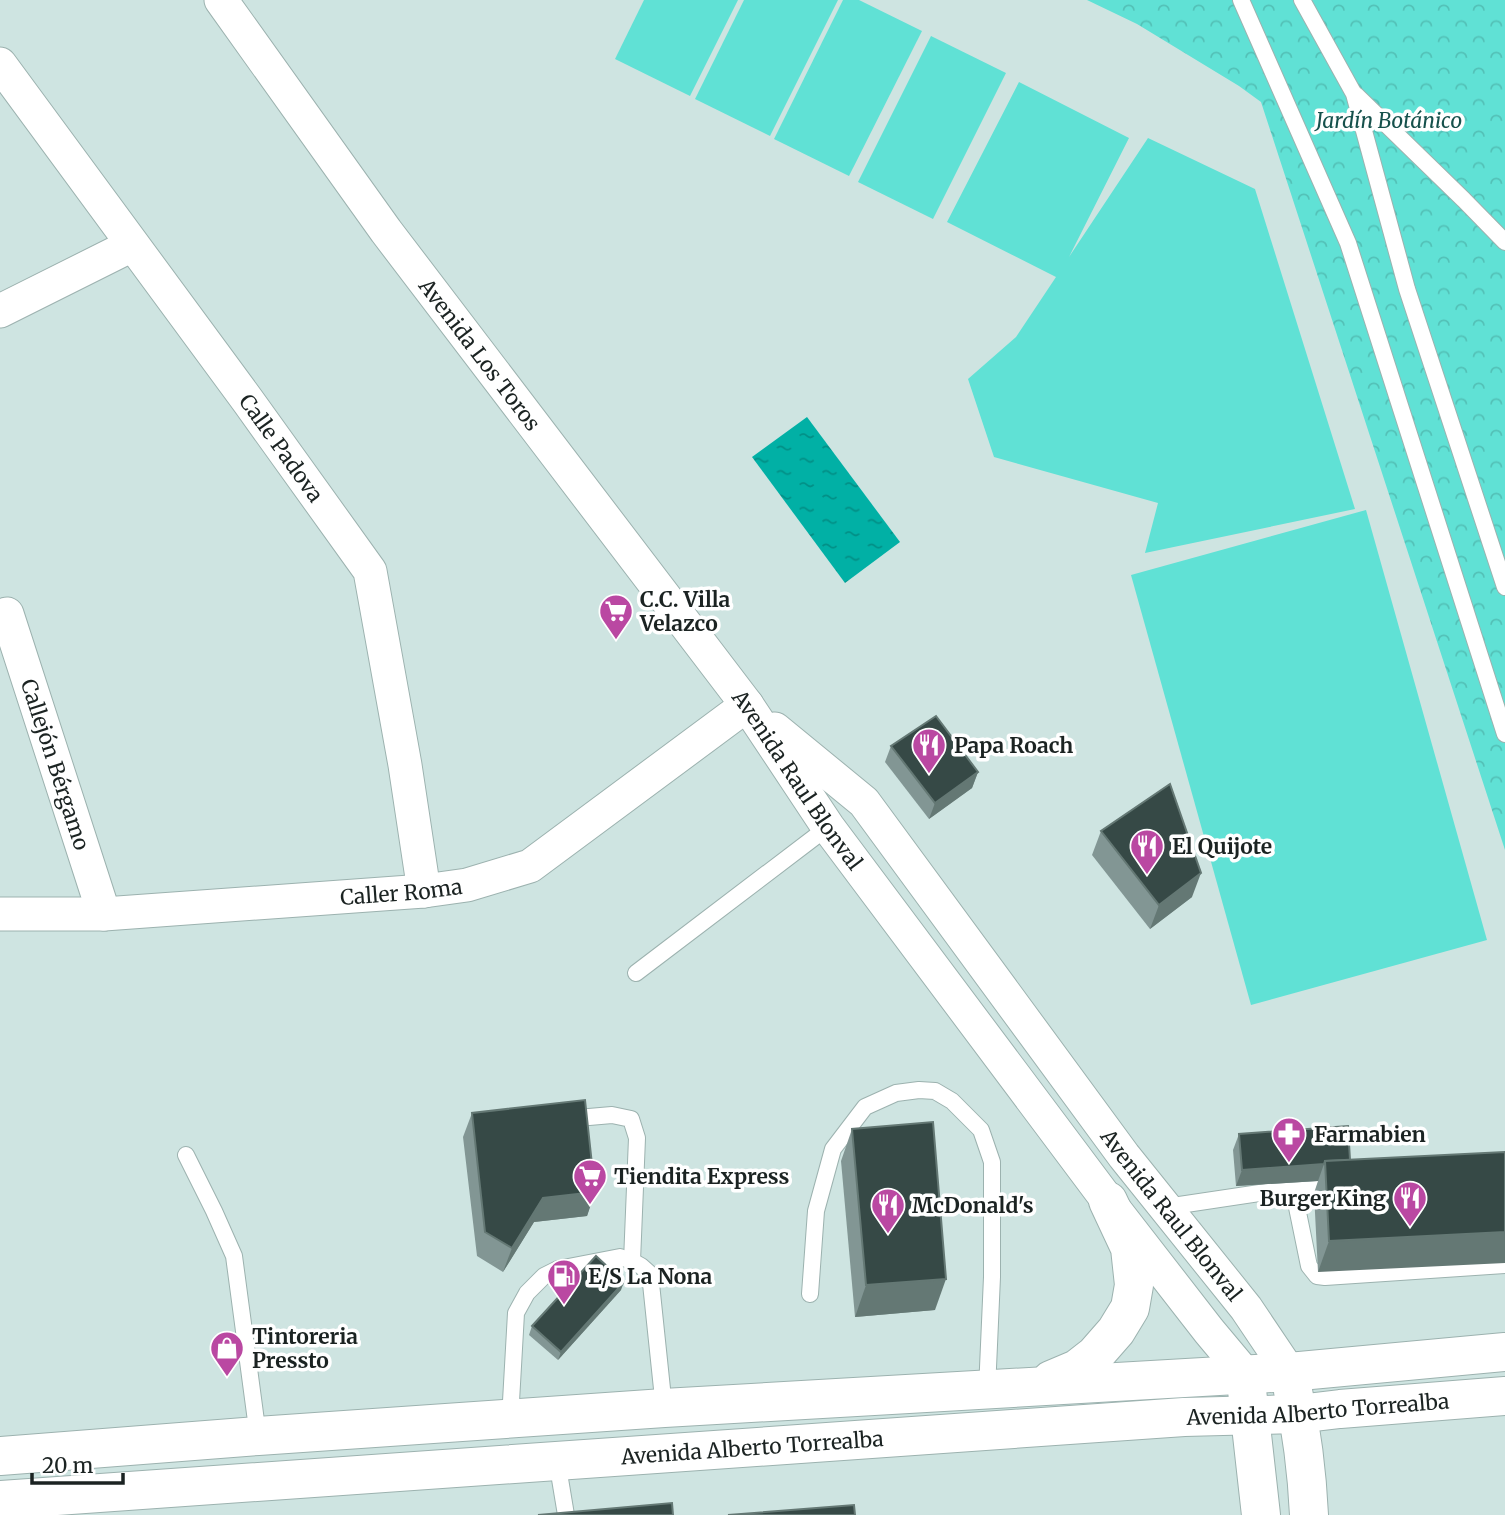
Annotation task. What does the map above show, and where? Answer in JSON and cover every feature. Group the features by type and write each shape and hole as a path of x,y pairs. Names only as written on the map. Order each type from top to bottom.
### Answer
{"main road":[{"path":"1034,1386 1077,1369 1095,1355 1116,1331 1130,1308 1134,1285 1130,1248 1108,1201"},
{"name":"Avenida Alberto Torrealba","path":"0,1456 664,1408 1289,1372 1505,1352"},
{"name":"Avenida Raul Blonval","path":"1289,1372 1306,1469 1309,1515"},
{"path":"1245,1374 1261,1515"},
{"name":"Avenida Alberto Torrealba","path":"0,1500 1170,1418 1298,1414 1505,1396"}],"street":[{"name":"Avenida Los Toros","path":"221,0 386,231 747,705"},
{"name":"Calle Padova","path":"0,64 370,571 405,765 424,891"},
{"path":"0,311 132,245"},
{"name":"Callejón Bérgamo","path":"7,614 104,914"},
{"name":"Avenida Raul Blonval","path":"747,705 828,827 1108,1201 1245,1374"},
{"name":"Avenida Raul Blonval","path":"747,705 864,802 1116,1144 1246,1308 1289,1372"},
{"name":"Caller Roma","path":"0,915 104,914 424,891 467,885 530,866 747,705"}],"lane":[{"path":"1241,0 1348,243 1505,734"},
{"path":"1302,0 1354,94 1407,289 1505,587"},
{"path":"1354,94 1505,242"},
{"path":"636,973 828,827"},
{"path":"810,1294 816,1211 833,1149 865,1107 897,1093 935,1091 951,1101 981,1130 992,1162 992,1277 987,1390"},
{"path":"547,1120 612,1115 631,1119 637,1138 632,1261"},
{"path":"186,1155 234,1256 258,1436"},
{"path":"1166,1207 1346,1183"},
{"path":"1293,1188 1309,1266 1317,1276 1505,1265"},
{"path":"510,1419 516,1313 527,1293 544,1276 558,1269 620,1258 632,1261 650,1274 664,1408"},
{"path":"557,1461 566,1515"}],"green space":[{"path":"644,0 738,0 690,96 615,59"},
{"path":"744,0 838,0 770,136 695,99"},
{"path":"843,0 859,0 922,31 849,176 774,139"},
{"name":"Jardín Botánico","path":"1087,0 1505,0 1505,850 1261,102 1137,24"},
{"path":"931,36 1006,73 933,219 858,182"},
{"path":"1019,82 1129,138 1069,257 1148,138 1255,189 1355,509 1145,553 1158,503 994,457 968,379 1016,337 1056,277 947,222"},
{"path":"1366,510 1487,940 1251,1005 1131,575"}],"water":[{"path":"807,417 900,542 845,583 752,457"}],"building":[{"name":"Papa Roach","path":"936,716 978,772 935,803 891,746"},
{"path":"1170,784 1201,873 1159,905 1101,831"},
{"path":"585,1100 595,1192 543,1198 512,1248 485,1232 472,1113"},
{"name":"McDonald's","path":"933,1122 946,1279 866,1285 852,1129"},
{"path":"1348,1126 1350,1160 1242,1170 1239,1134"},
{"path":"1505,1152 1505,1232 1329,1241 1325,1161"},
{"path":"596,1256 624,1282 561,1352 532,1326"},
{"path":"672,1503 673,1515 538,1515"},
{"path":"854,1505 855,1515 728,1515"}],"place":[{"name":"C.C. Villa Velazco","path":"616,641"},
{"name":"Papa Roach","path":"929,775"},
{"name":"El Quijote","path":"1147,876"},
{"name":"Farmabien","path":"1289,1164"},
{"name":"Tiendita Express","path":"590,1206"},
{"name":"Burger King","path":"1410,1228"},
{"name":"McDonald's","path":"888,1235"},
{"name":"E/S La Nona","path":"564,1306"},
{"name":"Tintoreria Pressto","path":"227,1378"}]}
